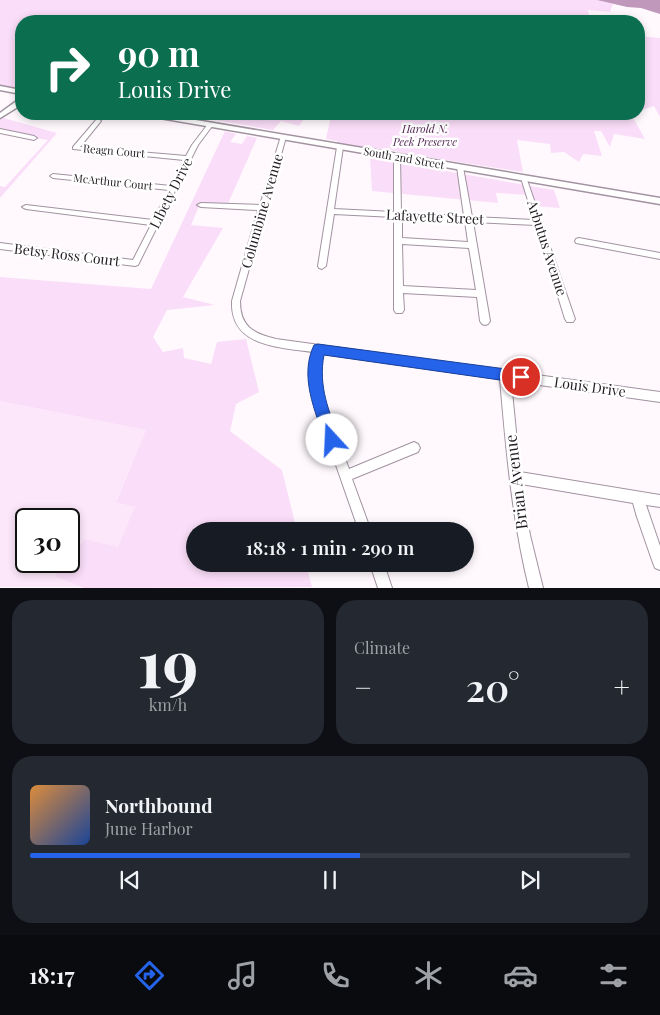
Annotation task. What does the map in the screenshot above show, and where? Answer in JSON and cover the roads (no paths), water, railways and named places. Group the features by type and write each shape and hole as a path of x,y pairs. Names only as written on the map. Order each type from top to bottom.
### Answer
{"main road":[{"path":"0,88 15,91"},
{"path":"0,116 15,106"},
{"name":"South 2nd Street","path":"185,120 660,202"}],"street":[{"name":"Reagn Court","path":"98,121 75,148 188,158"},
{"name":"LIbety Drive","path":"135,264 188,158 210,124"},
{"path":"0,131 34,138"},
{"name":"Columbine Avenue","path":"241,285 283,137"},
{"path":"322,266 340,147"},
{"path":"397,157 399,310"},
{"path":"460,167 486,321"},
{"name":"McArthur Court","path":"53,176 173,188"},
{"name":"Arbutus Avenue","path":"524,178 570,319"},
{"path":"201,205 263,208"},
{"path":"26,207 155,223"},
{"name":"Lafayette Street","path":"330,211 539,223"},
{"path":"398,241 472,245"},
{"path":"579,241 660,256"},
{"name":"Betsy Ross Court","path":"0,246 135,264"},
{"name":"Louis Drive","path":"241,285 235,308 237,318 247,332 258,340 660,397"},
{"path":"399,289 481,294"},
{"path":"318,349 314,371 320,405 362,522"},
{"name":"Brian Avenue","path":"505,375 518,513 527,558 536,588"},
{"path":"345,476 414,448"},
{"path":"515,477 660,501"},
{"path":"638,497 642,516 660,563"},
{"path":"379,572 385,588"}],"park label":[{"name":"Harold N. Peek Preserve","path":"425,135"}]}
